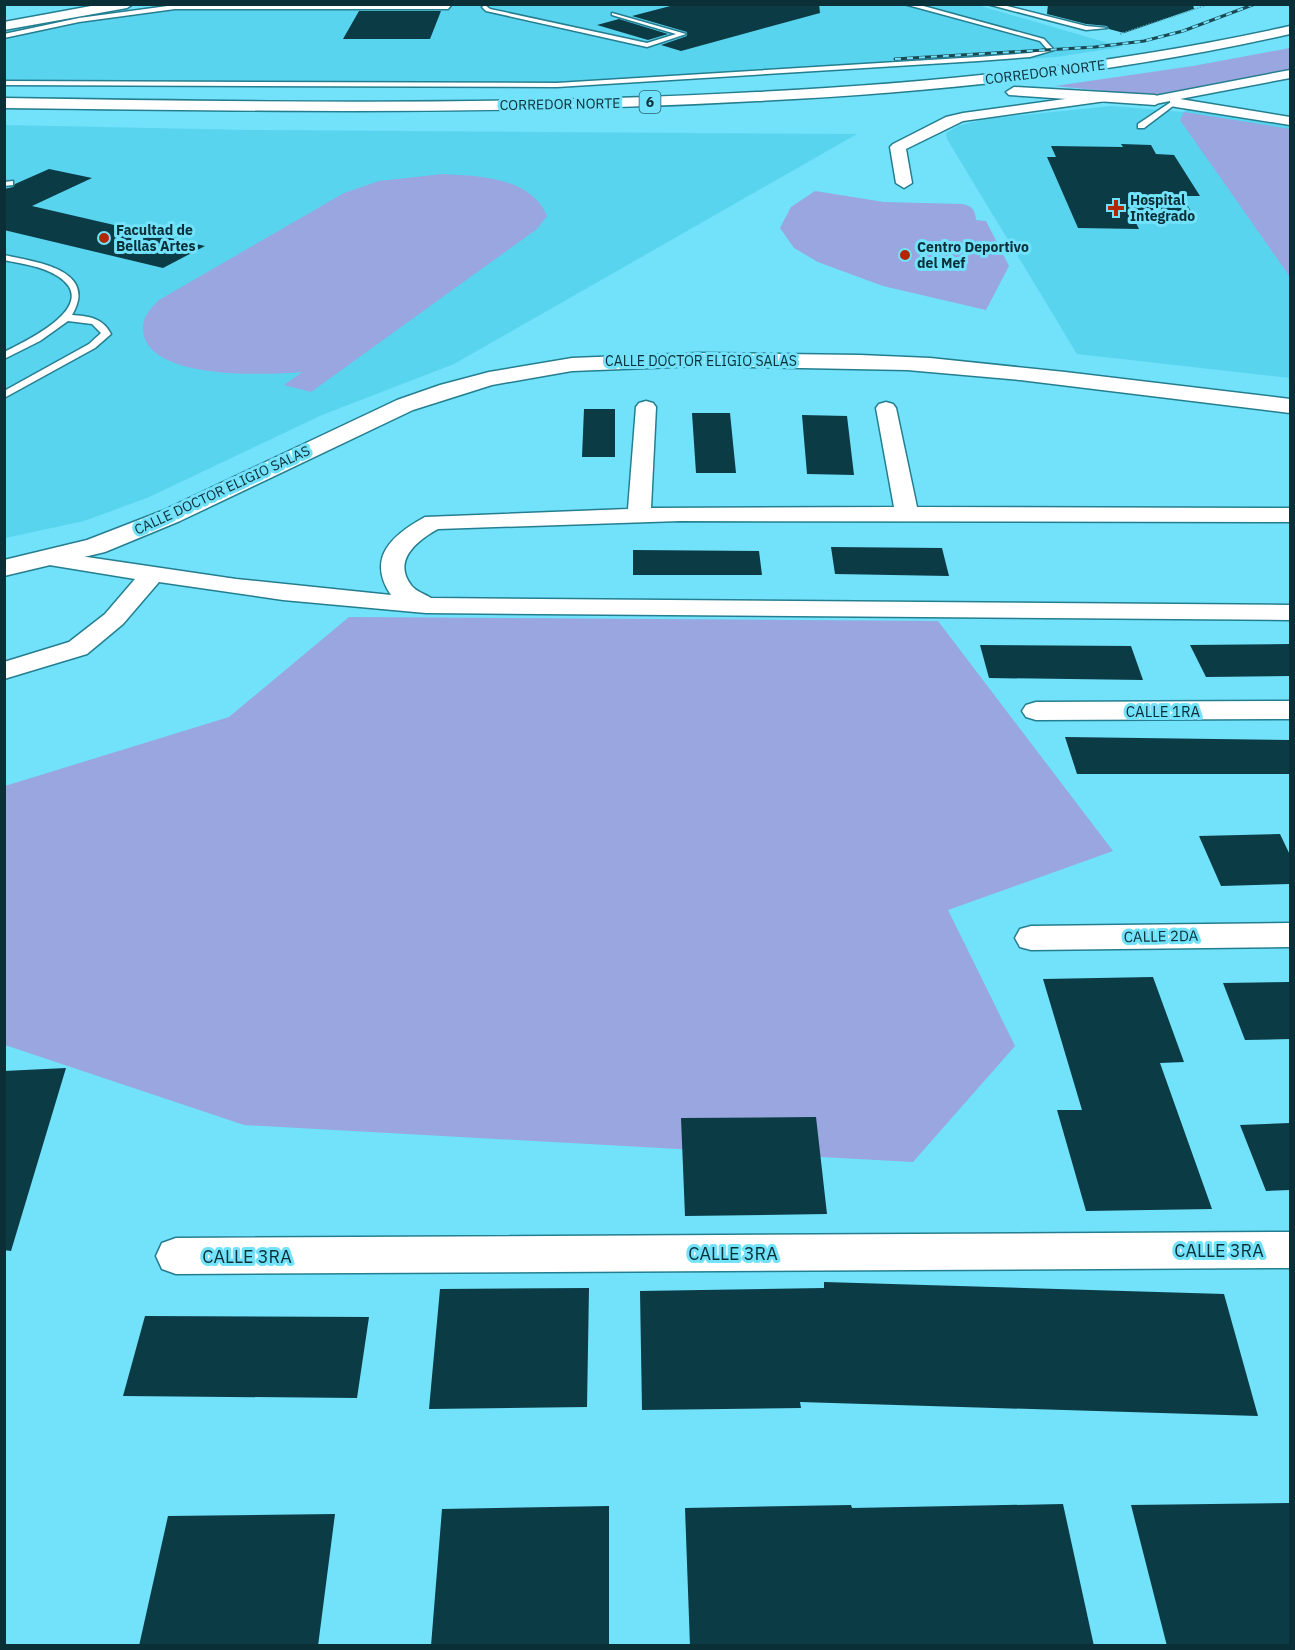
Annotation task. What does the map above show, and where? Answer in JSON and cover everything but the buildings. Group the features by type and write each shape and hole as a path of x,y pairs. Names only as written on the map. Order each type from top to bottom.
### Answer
{"main road":[{"path":"4,26 128,4"},
{"name":"CORREDOR NORTE","path":"4,103 286,107 473,106 639,103 766,97 941,84 1087,67 1220,46 1290,30"},
{"name":"CORREDOR NORTE","path":"4,113 287,116 625,113 767,108 970,92 1106,75 1290,40"},
{"path":"970,92 1155,100"},
{"name":"CALLE DOCTOR ELIGIO SALAS","path":"4,551 88,532 151,506 425,382 533,354 625,345 829,346 930,351 1290,390"},
{"name":"CALLE DOCTOR ELIGIO SALAS","path":"4,568 96,546 171,516 439,391 486,377 560,365 628,359 825,361 929,365 1290,405"}],"street":[{"path":"1155,100 1290,74"},
{"path":"904,183 898,147 951,120 1017,108 1108,97"},
{"path":"1155,100 1290,121"},
{"path":"639,516 646,407"},
{"path":"886,408 907,515"},
{"path":"426,604 401,591 392,570 395,551 416,531 434,522 639,516 1290,515"},
{"path":"46,558 356,601 426,604 1290,613"},
{"path":"4,671 78,648 114,619 153,574"},
{"name":"CALLE 1RA","path":"1036,711 1290,710"},
{"name":"CALLE 2DA","path":"1031,938 1290,935"},
{"name":"CALLE 3RA","path":"176,1256 1290,1250"}],"lane":[{"path":"4,36 79,20 175,7 448,7 449,4"},
{"path":"4,83 557,85 978,59 1030,55 1051,50 1042,40 907,4"},
{"path":"990,4 1086,28 1104,28"},
{"path":"485,7 647,45 683,34 614,14"},
{"path":"1141,126 1173,103"},
{"path":"4,257 60,274 75,287 76,301 67,318 57,327 4,356"},
{"path":"4,395 92,346 106,334 104,327 98,322 67,318"}],"shaded area":[{"path":"167,4 977,5 1122,47 1056,57 533,88 5,86 5,31"},
{"path":"1290,48 1290,71 1156,96 1055,86 1193,66"},
{"name":"Hospital Integrado","path":"1189,105 1290,121 1290,378 1077,354 947,139 946,133 958,126 985,119 1111,106 1184,112"},
{"path":"1184,112 1290,129 1290,277 1180,120"},
{"path":"5,125 249,130 857,134 454,364 322,415 147,498 84,521 5,538"},
{"path":"443,174 488,178 517,186 539,203 547,216 537,229 311,392 284,385 302,372 240,374 190,368 169,361 153,350 144,336 143,325 146,316 159,300 344,193 379,181"},
{"name":"Centro Deportivo del Mef","path":"815,191 884,202 962,204 971,207 976,220 986,221 1009,266 986,310 883,286 818,262 794,248 780,228 791,207"},
{"path":"349,617 938,621 1113,851 948,910 1015,1046 913,1162 244,1125 5,1045 5,786 229,717"}],"railway":[{"path":"895,59 1095,47 1144,41 1183,31 1255,4"}],"place":[{"name":"Hospital Integrado","path":"1116,208"},
{"name":"Facultad de Bellas Artes","path":"104,238"},
{"name":"Centro Deportivo del Mef","path":"905,255"}]}
